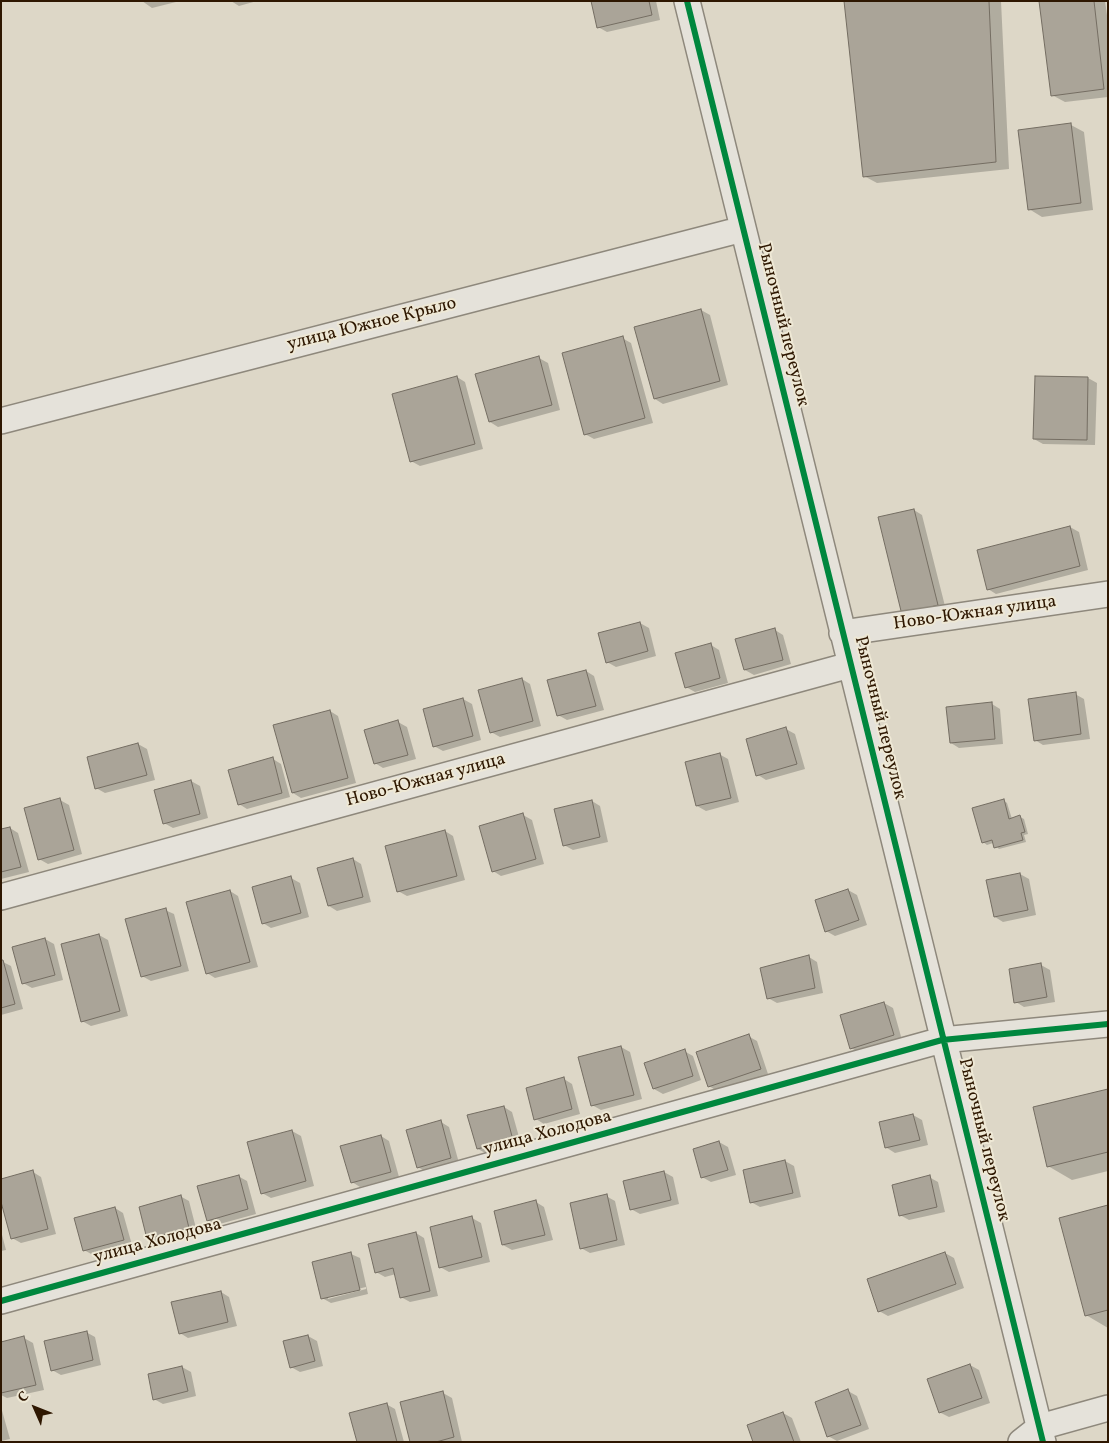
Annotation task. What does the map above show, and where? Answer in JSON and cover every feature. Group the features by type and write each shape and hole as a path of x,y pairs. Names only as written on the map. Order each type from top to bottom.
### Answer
{"street":[{"name":"Рыночный переулок","path":"687,1 942,1040 1034,1437"},
{"name":"улица Южное Крыло","path":"1,421 743,229"},
{"name":"Ново-Южная улица","path":"842,634 1108,594"},
{"name":"Ново-Южная улица","path":"1,897 850,664"},
{"name":"улица Холодова","path":"1,1301 942,1040 1108,1024"},
{"path":"1034,1437 1108,1408"}],"building":[{"path":"591,1 649,1 652,15 597,28"},
{"path":"844,1 989,1 996,162 863,177"},
{"path":"1039,1 1094,1 1104,89 1051,96"},
{"path":"1071,123 1081,203 1028,210 1018,130"},
{"path":"701,309 720,381 654,399 634,327"},
{"path":"623,336 645,418 584,435 562,353"},
{"path":"539,356 552,405 489,422 475,374"},
{"path":"457,376 475,444 410,462 392,394"},
{"path":"1035,376 1088,377 1087,440 1033,439"},
{"path":"914,509 938,605 902,615 878,517"},
{"path":"1070,526 1080,566 987,590 977,550"},
{"path":"640,622 648,651 606,663 598,633"},
{"path":"775,628 783,660 744,670 735,639"},
{"path":"711,643 720,678 685,688 675,653"},
{"path":"586,670 596,706 557,716 547,680"},
{"path":"522,678 533,721 490,733 478,690"},
{"path":"1076,692 1081,734 1034,741 1028,699"},
{"path":"463,698 473,736 433,747 423,709"},
{"path":"992,702 995,739 950,743 946,707"},
{"path":"330,710 348,778 292,793 273,725"},
{"path":"398,720 408,755 374,764 364,730"},
{"path":"786,727 797,764 756,776 746,739"},
{"path":"138,743 147,775 95,789 87,757"},
{"path":"720,753 731,798 696,806 685,762"},
{"path":"273,757 282,793 238,805 228,770"},
{"path":"191,780 200,814 163,824 154,790"},
{"path":"60,798 74,850 38,860 24,808"},
{"path":"1004,799 1009,819 1020,815 1025,832 1021,833 1023,840 994,848 992,840 982,843 972,808"},
{"path":"592,800 600,837 563,846 554,809"},
{"path":"523,813 536,859 492,872 479,826"},
{"path":"10,827 21,867 1,872 1,829"},
{"path":"445,830 457,876 397,892 385,846"},
{"path":"353,858 363,897 328,906 317,868"},
{"path":"1020,873 1028,910 994,917 986,880"},
{"path":"291,876 301,913 262,924 252,887"},
{"path":"848,889 859,920 825,932 815,900"},
{"path":"230,890 250,962 206,974 186,902"},
{"path":"166,908 181,966 141,977 125,919"},
{"path":"99,934 120,1011 81,1022 61,944"},
{"path":"45,938 55,975 22,984 12,947"},
{"path":"809,955 815,988 767,999 760,968"},
{"path":"1,960 3,960 15,1004 1,1008"},
{"path":"1041,963 1047,997 1014,1003 1009,969"},
{"path":"884,1002 894,1035 850,1049 840,1015"},
{"path":"749,1034 761,1069 708,1087 696,1052"},
{"path":"621,1046 634,1095 591,1106 578,1057"},
{"path":"685,1049 693,1076 653,1089 644,1063"},
{"path":"564,1077 572,1109 534,1120 526,1088"},
{"path":"1108,1089 1108,1152 1047,1167 1033,1107"},
{"path":"504,1106 513,1140 477,1149 467,1115"},
{"path":"913,1114 920,1140 885,1148 879,1122"},
{"path":"441,1120 451,1158 417,1168 406,1130"},
{"path":"292,1130 306,1181 261,1194 247,1142"},
{"path":"381,1135 391,1172 351,1183 340,1146"},
{"path":"719,1141 728,1170 701,1178 693,1149"},
{"path":"785,1160 793,1193 750,1203 743,1170"},
{"path":"33,1170 48,1229 11,1239 1,1202 1,1179"},
{"path":"664,1171 671,1200 630,1210 623,1181"},
{"path":"239,1175 248,1209 207,1221 197,1186"},
{"path":"930,1175 937,1207 899,1216 892,1185"},
{"path":"607,1194 617,1240 580,1249 570,1203"},
{"path":"181,1195 189,1228 147,1239 139,1207"},
{"path":"536,1200 545,1235 502,1245 494,1211"},
{"path":"1108,1205 1108,1310 1085,1316 1059,1218"},
{"path":"115,1207 124,1240 83,1251 74,1218"},
{"path":"472,1216 482,1257 439,1268 430,1227"},
{"path":"416,1232 430,1291 400,1298 393,1268 375,1273 368,1244"},
{"path":"351,1252 360,1290 321,1299 312,1262"},
{"path":"945,1252 956,1284 878,1312 867,1279"},
{"path":"221,1291 228,1322 179,1334 171,1302"},
{"path":"87,1331 93,1360 51,1371 44,1341"},
{"path":"308,1335 315,1361 290,1368 283,1341"},
{"path":"24,1336 36,1385 1,1393 1,1342"},
{"path":"970,1364 982,1398 939,1413 927,1379"},
{"path":"182,1366 188,1391 153,1400 148,1374"},
{"path":"848,1389 861,1425 827,1437 815,1402"},
{"path":"443,1391 454,1437 436,1442 410,1442 400,1402"},
{"path":"387,1403 397,1442 357,1442 349,1413"},
{"path":"783,1412 794,1442 753,1442 747,1425"}],"cycle path":[{"path":"687,1 1043,1442"},
{"path":"1,1301 942,1040 1108,1024"}]}
